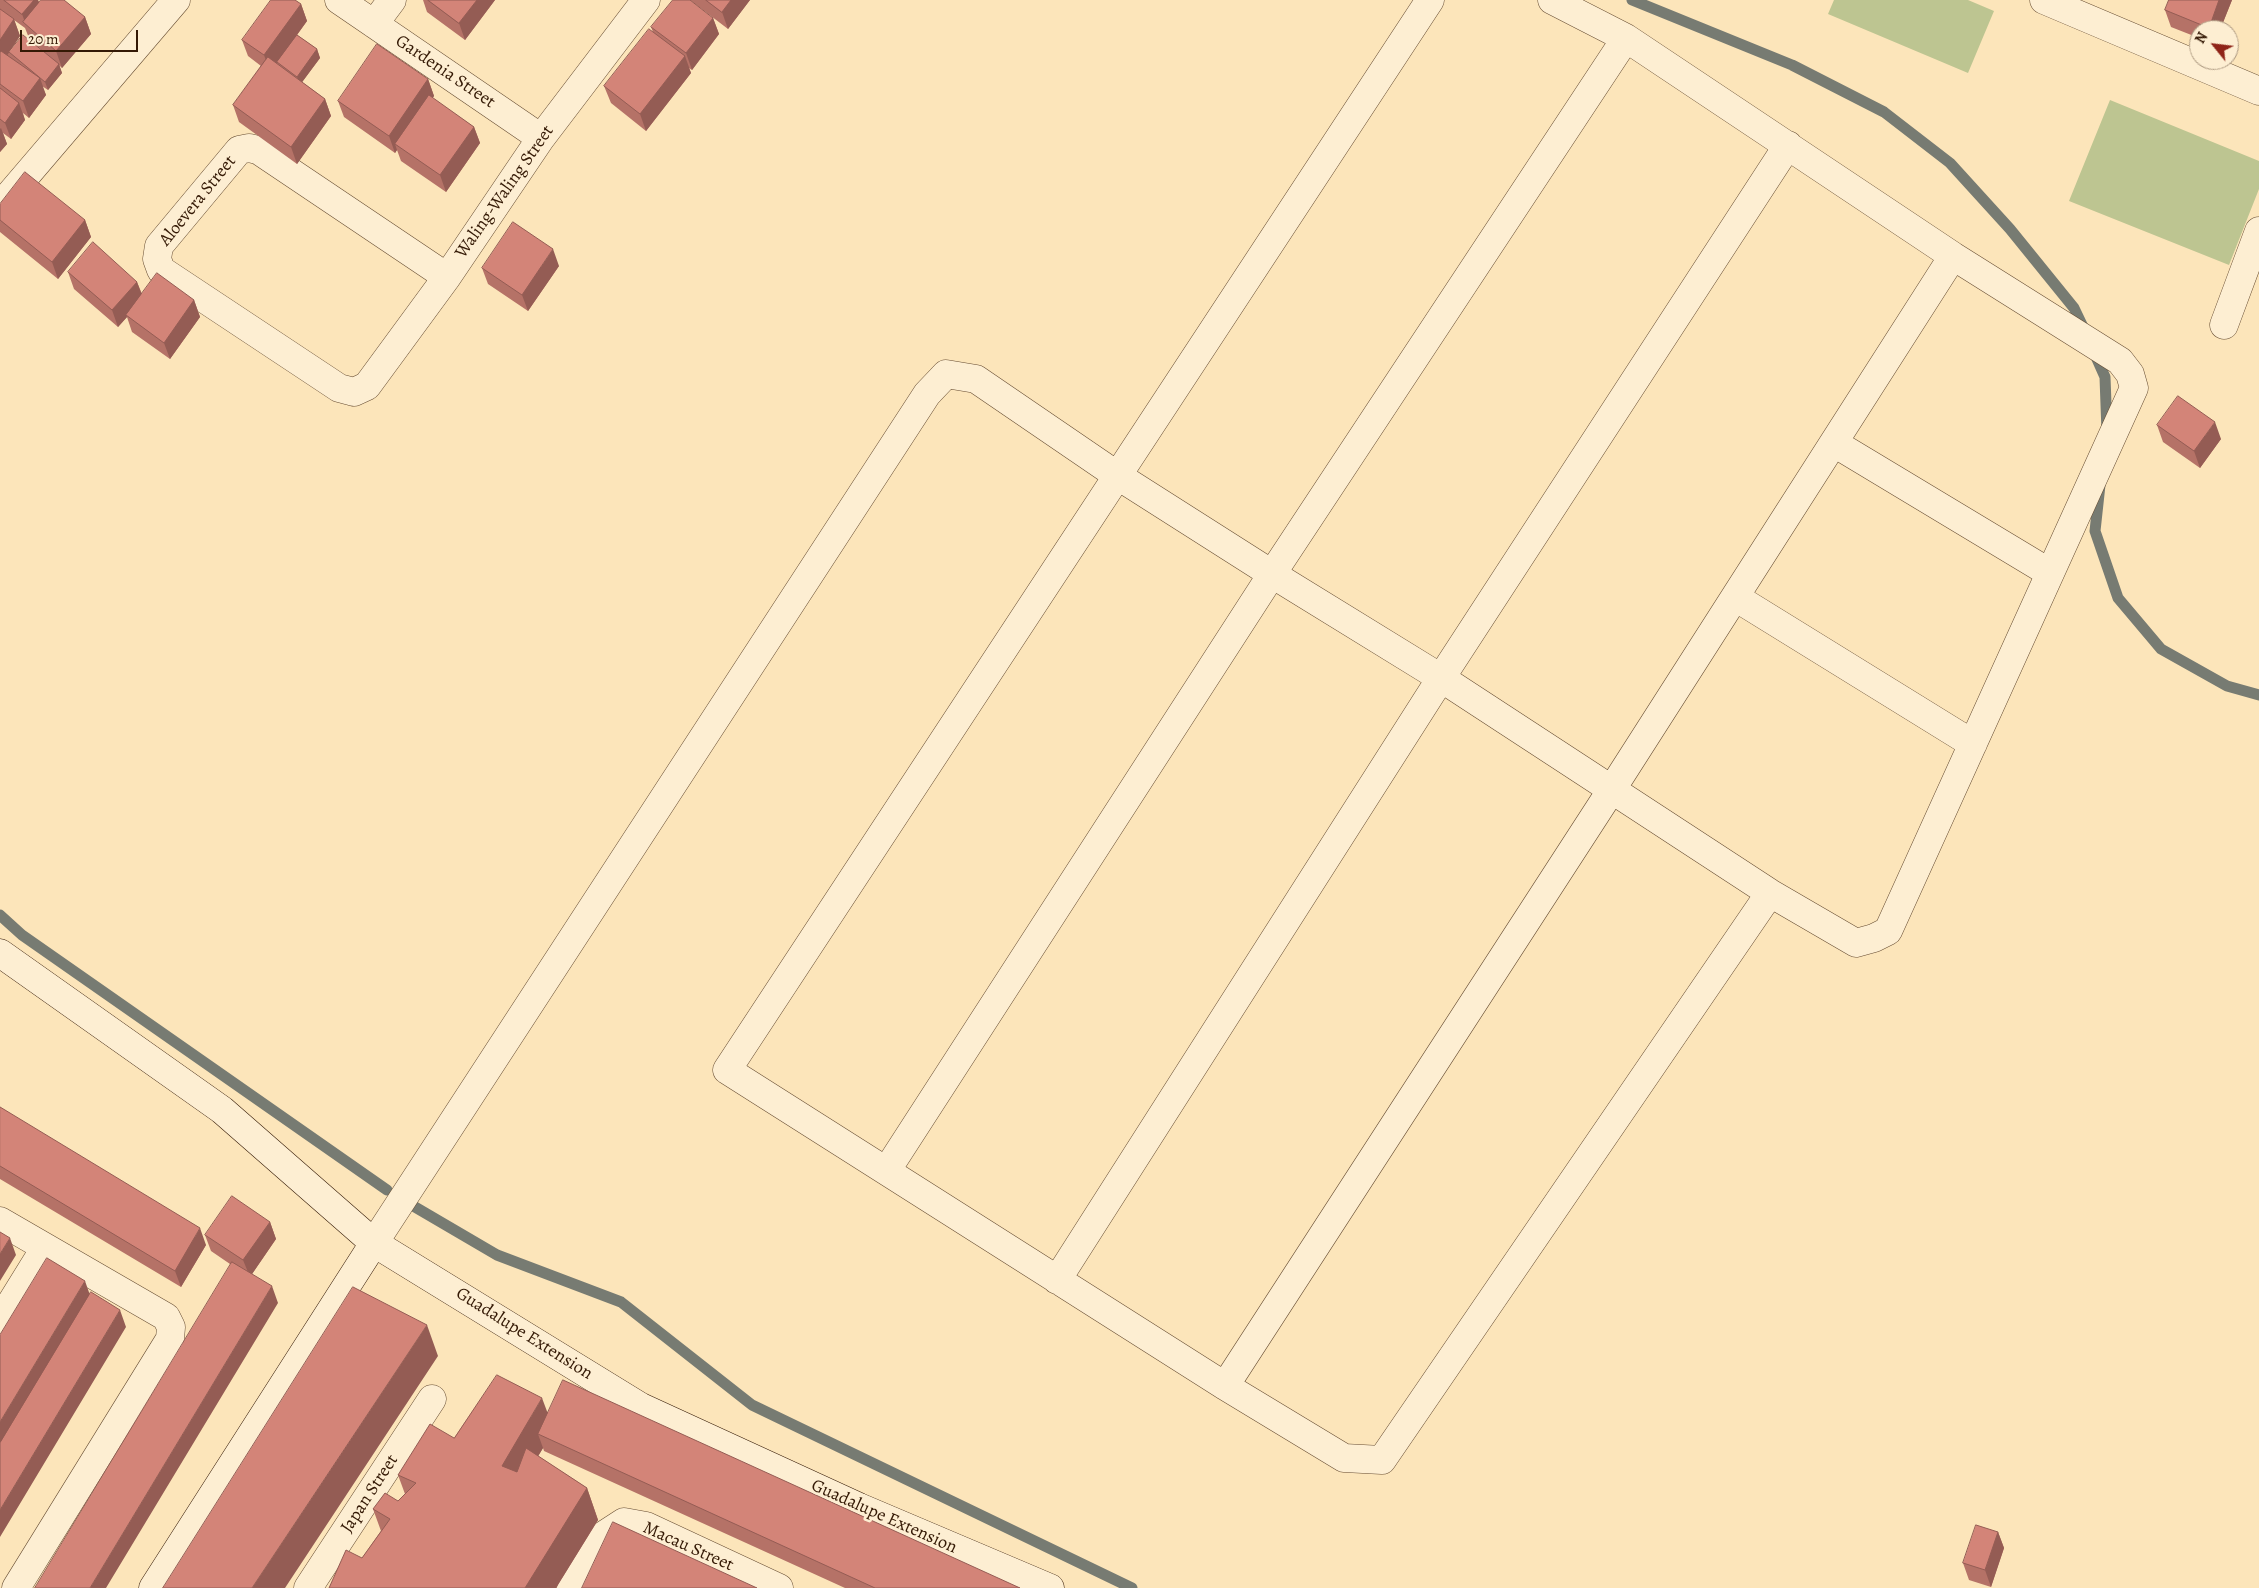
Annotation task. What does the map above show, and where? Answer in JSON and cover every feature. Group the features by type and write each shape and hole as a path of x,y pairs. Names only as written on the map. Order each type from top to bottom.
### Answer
{"street":[{"path":"0,206 176,0"},
{"name":"Gardenia Street","path":"339,0 541,138"},
{"path":"374,24 392,0"},
{"name":"Waling-Waling Street","path":"361,389 447,277 541,138 646,0"},
{"path":"1430,0 727,1070 1225,1386 1344,1458 1382,1460 1770,893"},
{"path":"154,1588 374,1243 927,394 946,374 976,379 1118,476 1272,574 1442,678 1770,893 1856,943 1874,938 1888,931 2134,388 2130,374 2120,361 1953,256 1626,38 1552,0"},
{"path":"2044,0 2259,90"},
{"path":"887,1170 1272,574 1626,38"},
{"path":"1057,1280 1442,678 1788,145"},
{"name":"Aloevera Street","path":"361,389 339,388 161,270 157,259 159,246 239,150 249,148 258,150 447,277"},
{"path":"2224,325 2259,230"},
{"path":"1225,1386 1612,790 1953,256"},
{"path":"1834,443 2050,573"},
{"path":"1736,597 1973,744"},
{"name":"Guadalupe Extension","path":"0,952 222,1110 374,1243 642,1407 859,1507 1050,1588"},
{"path":"0,1221 166,1317 171,1327 170,1339 16,1588"},
{"path":"0,1321 45,1248"},
{"name":"Japan Street","path":"308,1588 432,1399"},
{"name":"Macau Street","path":"571,1588 604,1535 624,1522 646,1526 780,1588"}],"green space":[{"path":"1834,0 1968,0 1994,11 1968,73 1828,14"},
{"path":"2110,100 2259,161 2259,189 2229,265 2069,201"}],"building":[{"path":"4,0 34,0 22,14"},
{"path":"41,0 64,0 85,17 56,51 23,22"},
{"path":"271,0 295,0 301,4 264,55 242,40"},
{"path":"428,0 477,0 459,23"},
{"path":"673,0 690,0 713,18 686,53 651,27"},
{"path":"706,0 731,0 722,12"},
{"path":"2169,0 2219,0 2212,20 2189,20 2165,10"},
{"path":"0,9 14,19 0,40"},
{"path":"649,29 685,56 640,114 604,86"},
{"path":"23,35 59,64 45,82 9,52"},
{"path":"297,35 317,49 297,77 277,62"},
{"path":"377,44 428,79 389,136 338,101"},
{"path":"1,51 40,78 23,101 0,84"},
{"path":"268,57 325,99 291,147 233,105"},
{"path":"0,88 19,103 5,123 0,119"},
{"path":"429,95 474,127 440,175 395,144"},
{"path":"25,172 85,220 52,262 0,220 0,204"},
{"path":"513,222 553,249 522,295 482,268"},
{"path":"93,242 137,282 112,310 68,272"},
{"path":"157,273 194,300 164,343 126,315"},
{"path":"2178,396 2215,422 2194,451 2157,425"},
{"path":"0,1107 200,1228 175,1271 0,1166"},
{"path":"232,1196 270,1222 243,1260 205,1235"},
{"path":"0,1232 10,1238 0,1254"},
{"path":"47,1258 85,1281 0,1422 0,1335"},
{"path":"232,1262 272,1286 90,1588 35,1588"},
{"path":"353,1287 427,1325 252,1588 163,1588"},
{"path":"91,1292 120,1310 0,1510 0,1443"},
{"path":"497,1375 542,1398 502,1466 517,1472 526,1448 587,1488 525,1588 329,1588 346,1550 362,1558 390,1519 373,1509 385,1493 398,1501 416,1483 398,1475 430,1424 454,1438"},
{"path":"563,1380 1020,1588 875,1588 538,1434"},
{"path":"613,1522 757,1588 582,1588"},
{"path":"1976,1525 1998,1532 1985,1570 1963,1563"}],"waterway":[{"path":"1632,0 1792,65 1884,112 1950,163 2010,229 2074,308 2085,331"},
{"path":"2093,350 2105,377 2107,432"},
{"path":"2100,485 2095,531 2118,598 2161,649 2227,686 2259,695"},
{"path":"0,915 22,935 387,1190"},
{"path":"415,1207 497,1255 621,1302 752,1405 1132,1588"}]}
